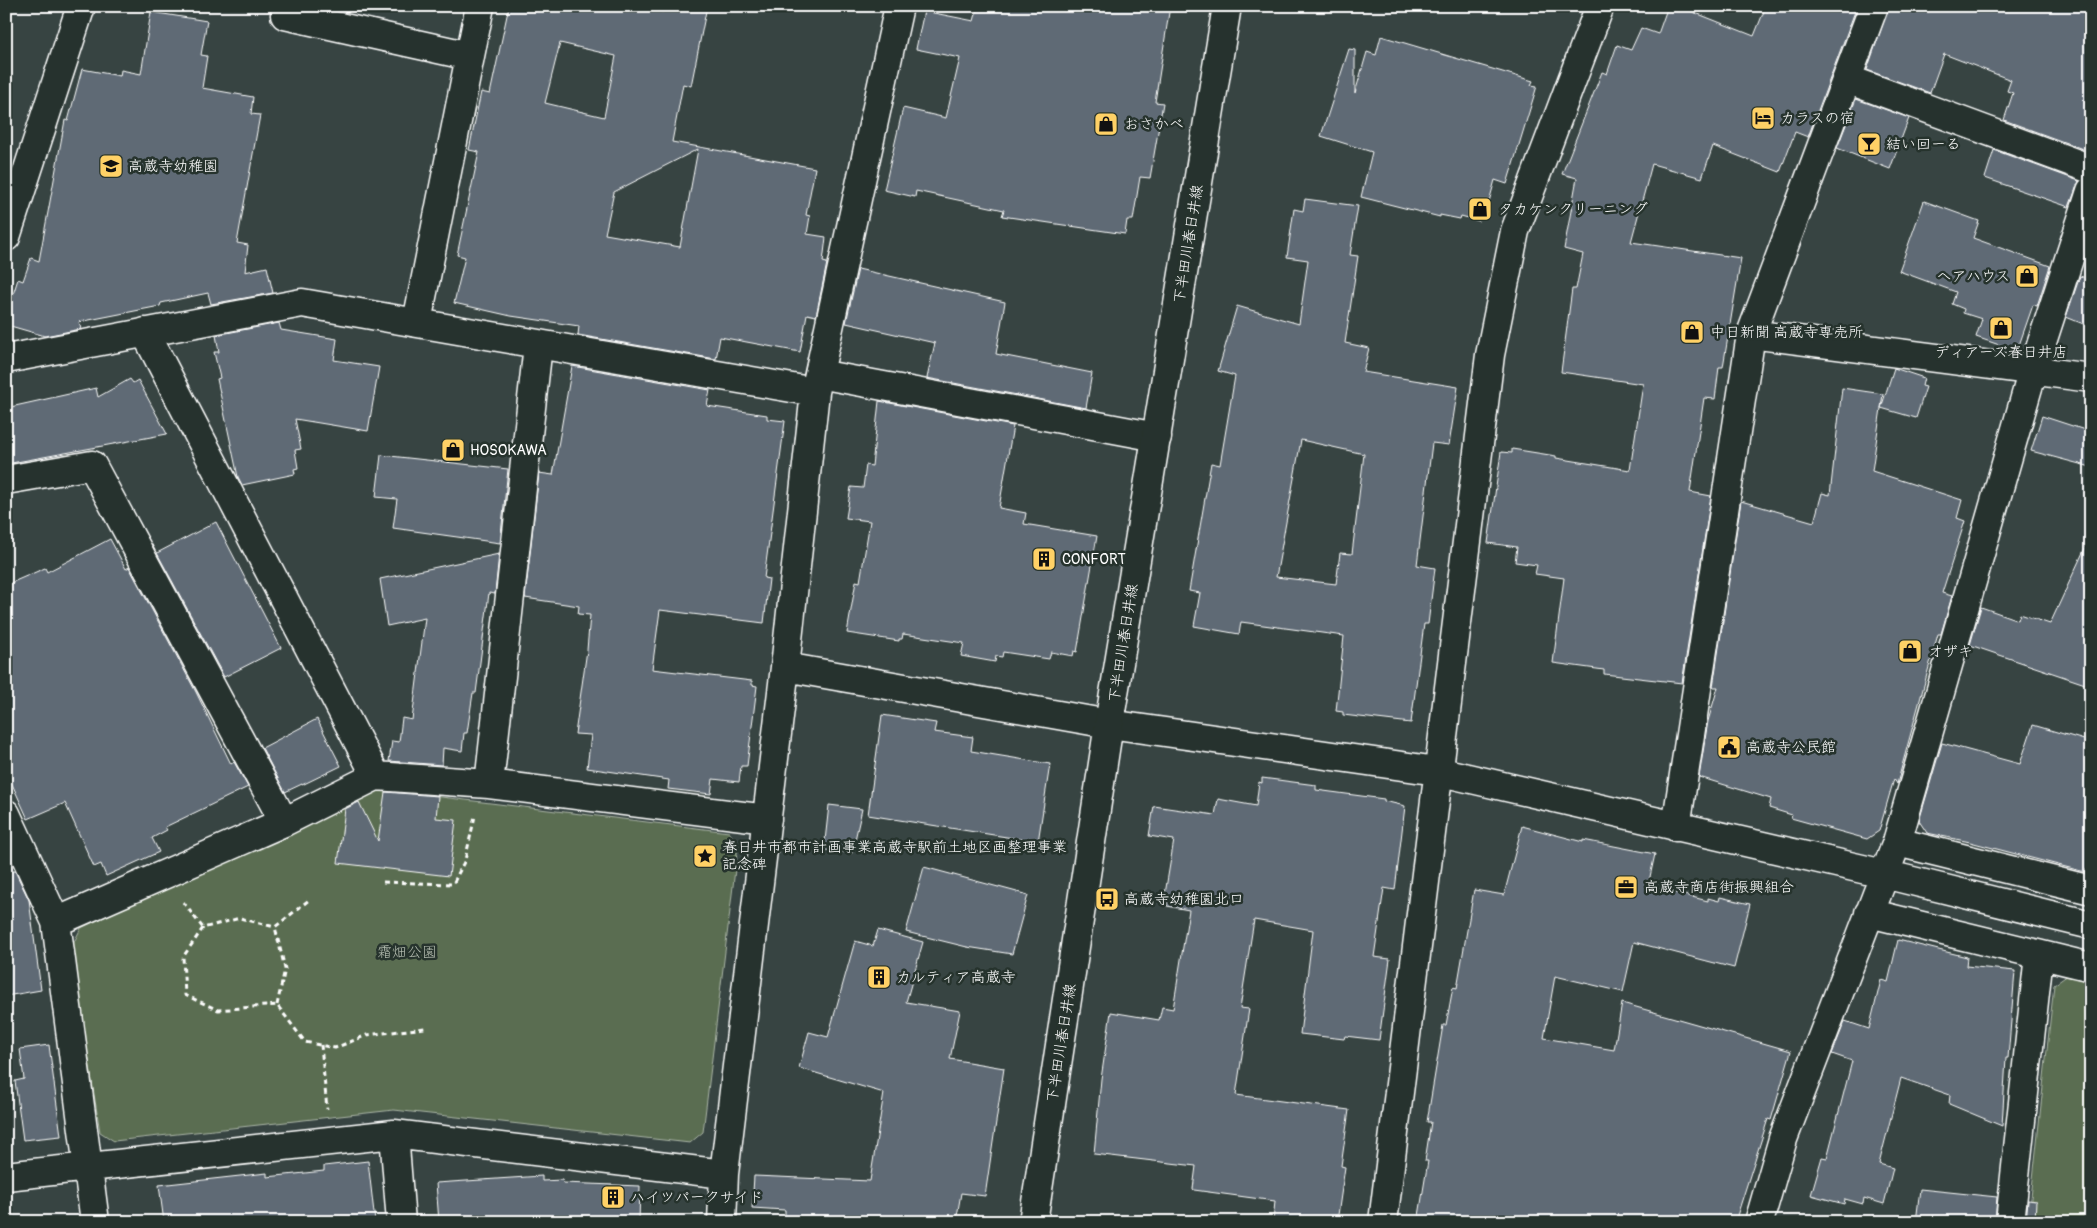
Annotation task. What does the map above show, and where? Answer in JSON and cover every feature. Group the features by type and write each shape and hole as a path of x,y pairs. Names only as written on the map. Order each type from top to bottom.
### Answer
{"street":[{"path":"6,237 80,6"},
{"path":"287,6 285,14 470,56"},
{"path":"417,322 480,6"},
{"path":"722,1222 724,1174 817,383 899,6"},
{"name":"下半田川春日井線","path":"1033,1222 1109,724 1227,6"},
{"path":"1383,1222 1437,771 1490,355 1515,231 1600,6"},
{"path":"1676,826 1751,334 1874,6"},
{"path":"1847,79 2091,170"},
{"path":"1759,1222 1783,1139 1897,842 2033,370 2091,190"},
{"path":"6,359 302,303 538,345 817,383 1157,437"},
{"path":"145,332 376,776"},
{"path":"1751,334 2091,378"},
{"path":"489,784 538,345"},
{"path":"6,480 92,465 284,822"},
{"path":"785,667 1109,724 1437,771 1884,874 2091,925"},
{"path":"56,922 284,822 376,776 489,784 767,819"},
{"path":"6,814 56,922 95,1222"},
{"path":"1897,842 2091,890"},
{"path":"1870,913 2091,967"},
{"path":"2010,1222 2039,955"},
{"path":"6,1176 394,1134 724,1174"},
{"path":"394,1134 401,1222"}],"path":[{"path":"383,882 453,884 465,860 476,811"},
{"path":"181,900 203,928"},
{"path":"275,927 309,900"},
{"path":"275,927 240,918 203,928 183,957 185,995 218,1010 277,1005"},
{"path":"275,927 285,969 277,1005 305,1042 335,1048 367,1035 425,1028"},
{"path":"321,1045 328,1117"}],"green space":[{"name":"霜畑公園","path":"375,789 729,832 738,845 703,1132 690,1143 394,1110 114,1141 100,1132 71,948 81,928"},
{"path":"2068,975 2091,981 2091,1222 2041,1222 2030,1207 2054,985"}],"building":[{"path":"509,6 636,6 663,12 664,6 707,6 691,86 683,84 672,142 815,168 806,215 810,216 807,234 826,237 823,262 827,263 816,316 807,314 800,352 720,337 716,359 578,335 579,326 511,316 454,303 465,257 457,255 479,152 469,150 481,92 490,94","holes":["560,43 616,56 604,117 545,103","698,149 680,247 605,234 614,192"]},
{"path":"978,6 1170,6 1155,102 1163,103 1150,178 1140,177 1133,220 1127,220 1125,234 1002,216 1004,210 916,191 915,197 884,190 903,108 946,118 960,58 916,49 924,11 974,21"},
{"path":"1668,6 1678,6 1754,36 1766,6 1857,6 1808,137 1795,132 1780,172 1713,146 1702,178 1652,164 1631,242 1741,258 1723,367 1719,367 1715,399 1704,398 1690,492 1711,496 1682,683 1604,674 1604,670 1553,663 1564,578 1535,574 1537,565 1515,562 1517,547 1488,543 1501,452 1512,453 1512,449 1630,470 1643,384 1561,372 1572,289 1576,289 1583,254 1564,249 1577,178 1562,174 1602,72 1607,74 1617,45 1631,50 1641,28 1658,34"},
{"path":"1889,6 2091,6 2091,152 2004,120 2013,93 2007,91 2011,80 1944,54 1930,93 1867,70"},
{"path":"151,12 207,21 201,55 207,56 202,88 253,97 251,114 260,115 237,243 248,245 245,272 267,267 273,293 211,304 208,293 161,303 160,306 79,322 81,329 45,336 7,325 11,311 8,310 18,279 23,281 31,258 39,261 65,120 68,121 82,69 120,76 121,70 141,74"},
{"path":"1381,36 1533,81 1531,85 1537,86 1507,184 1495,180 1485,216 1481,215 1479,221 1461,216 1460,219 1440,215 1440,217 1361,197 1372,152 1321,136 1349,49 1355,50 1355,93 1367,52 1376,55"},
{"path":"1856,99 1909,118 1890,169 1837,148"},
{"path":"1994,150 2079,181 2069,207 1985,178"},
{"path":"1305,199 1358,206 1350,255 1358,256 1345,343 1369,348 1363,372 1458,387 1449,445 1432,443 1417,565 1435,568 1428,624 1424,624 1411,723 1343,715 1343,712 1336,711 1344,636 1241,622 1239,634 1194,626 1200,593 1189,591 1211,463 1220,465 1235,376 1218,371 1237,306 1299,324 1308,260 1287,257 1294,209 1303,211","holes":["1301,440 1364,454 1352,554 1340,553 1336,584 1276,577"]},
{"path":"1924,201 1979,221 1973,238 2050,266 2037,306 2033,305 2017,351 1976,337 1982,319 1963,313 1964,309 1952,304 1956,292 1899,271"},
{"path":"858,269 1005,302 996,354 1092,373 1086,408 927,378 935,343 846,323"},
{"path":"2080,276 2091,280 2091,327 2066,317"},
{"path":"279,323 281,330 337,339 334,360 379,367 368,431 295,419 301,449 295,450 298,468 294,469 295,474 242,485 238,477 217,379 220,378 214,352 219,352 216,335"},
{"path":"572,366 710,390 707,406 767,415 767,419 785,421 764,578 769,579 764,623 660,610 652,669 752,681 752,685 757,686 747,766 741,766 739,782 713,779 711,794 668,789 669,780 587,768 591,735 575,734 590,615 578,614 579,606 525,598 539,473 553,475"},
{"path":"1894,368 1924,378 1922,386 1926,387 1916,418 1881,408"},
{"path":"130,379 133,383 138,380 167,434 6,464 6,408 96,388 98,397"},
{"path":"1842,388 1883,394 1872,471 1962,500 1957,518 1965,521 1942,593 1952,596 1941,634 1938,634 1897,784 1894,779 1879,831 1867,839 1791,818 1792,815 1769,808 1771,799 1699,777 1708,721 1718,687 1713,687 1741,501 1814,522 1822,493 1830,495"},
{"path":"879,401 1013,426 999,508 1026,513 1024,524 1097,536 1077,652 1074,651 1073,656 1051,652 1049,659 1003,652 1002,657 996,656 995,662 961,656 964,643 903,634 902,639 899,639 899,641 847,633 856,581 860,582 870,521 846,518 851,487 863,488 866,465 872,466"},
{"path":"2042,416 2091,432 2091,467 2031,451"},
{"path":"381,455 508,469 500,543 393,528 397,499 376,497"},
{"path":"216,522 281,648 224,677 157,553"},
{"path":"2091,535 2091,686 1970,645 1981,607 2018,620 2020,614 2050,624"},
{"path":"110,539 126,569 129,567 196,692 231,764 234,762 248,787 165,827 167,830 152,838 159,852 106,876 101,864 94,867 65,803 28,819 6,771 6,585 45,568 47,572"},
{"path":"499,554 495,594 489,593 476,693 473,693 467,733 464,733 462,751 443,748 442,765 389,761 392,741 399,742 402,718 412,720 425,618 387,626 380,579"},
{"path":"882,715 936,723 934,732 973,737 971,751 1050,764 1038,842 868,815"},
{"path":"317,719 341,766 285,792 262,748"},
{"path":"2033,725 2091,742 2091,870 2086,869 2085,872 1970,842 1927,833 1919,821 1942,743 2020,764"},
{"path":"1262,778 1316,785 1316,790 1384,799 1384,801 1405,806 1395,890 1384,888 1374,957 1390,959 1379,1040 1345,1036 1344,1039 1300,1034 1313,930 1254,920 1240,1008 1249,1009 1236,1095 1349,1110 1341,1166 1345,1167 1337,1222 1273,1222 1275,1201 1194,1190 1196,1166 1094,1154 1101,1079 1111,1012 1159,1020 1162,1007 1173,1009 1189,910 1167,906 1168,900 1164,900 1174,840 1149,836 1154,806 1215,815 1218,799 1256,806 1259,782 1262,783"},
{"path":"385,792 438,796 436,818 456,820 449,876 338,863 345,809 359,802 378,841"},
{"path":"829,805 862,809 852,853 824,850"},
{"path":"1522,826 1583,842 1583,840 1655,854 1648,886 1708,901 1708,898 1719,901 1720,897 1750,904 1734,968 1634,942 1623,992 1555,976 1544,1038 1614,1050 1622,1003 1791,1051 1771,1120 1768,1119 1735,1222 1418,1222 1428,1161 1425,1161 1431,1122 1427,1122 1443,1025 1446,1025 1453,987 1457,988 1474,890 1504,895"},
{"path":"924,867 1028,895 1012,954 967,947 906,932"},
{"path":"6,871 15,871 29,900 41,990 6,996"},
{"path":"878,930 923,942 906,1002 960,1011 950,1059 1004,1068 985,1196 961,1193 956,1222 785,1222 785,1210 752,1208 754,1176 870,1181 884,1093 799,1068 809,1032 828,1037 855,941 873,946"},
{"path":"1898,940 1967,957 1966,966 2015,971 2008,1058 2006,1058 2002,1126 1949,1104 1950,1095 1901,1078 1879,1164 1893,1168 1884,1204 1864,1198 1863,1204 1845,1199 1844,1204 1811,1195 1822,1157 1827,1158 1852,1061 1832,1054 1845,1021 1869,1029 1881,980 1888,982"},
{"path":"49,1045 61,1136 23,1140 15,1081 24,1079 20,1049"},
{"path":"368,1161 375,1222 164,1222 159,1185 267,1173 267,1177 324,1171 324,1166"},
{"path":"542,1176 542,1181 562,1180 563,1183 640,1186 639,1222 439,1222 436,1183"},
{"path":"1920,1189 1997,1197 1995,1222 1916,1222"},
{"path":"2028,1200 2036,1201 2035,1222 2026,1222"}],"place":[{"name":"カラスの宿","path":"1763,118"},
{"name":"おさかべ","path":"1106,124"},
{"name":"結い回ーる","path":"1869,144"},
{"name":"高蔵寺幼稚園","path":"111,166"},
{"name":"タカケンクリーニング","path":"1480,209"},
{"name":"ヘアハウス","path":"2027,276"},
{"name":"ディアーズ春日井店","path":"2001,328"},
{"name":"中日新聞 高蔵寺専売所","path":"1692,332"},
{"name":"HOSOKAWA","path":"453,450"},
{"name":"CONFORT","path":"1044,559"},
{"name":"オザキ","path":"1910,651"},
{"name":"高蔵寺公民館","path":"1729,747"},
{"name":"春日井市都市計画事業高蔵寺駅前土地区画整理事業 記念碑","path":"705,856"},
{"name":"高蔵寺商店街振興組合","path":"1626,887"},
{"name":"高蔵寺幼稚園北口","path":"1107,899"},
{"name":"カルティア高蔵寺","path":"879,977"},
{"name":"ハイツパークサイド","path":"613,1197"}]}
